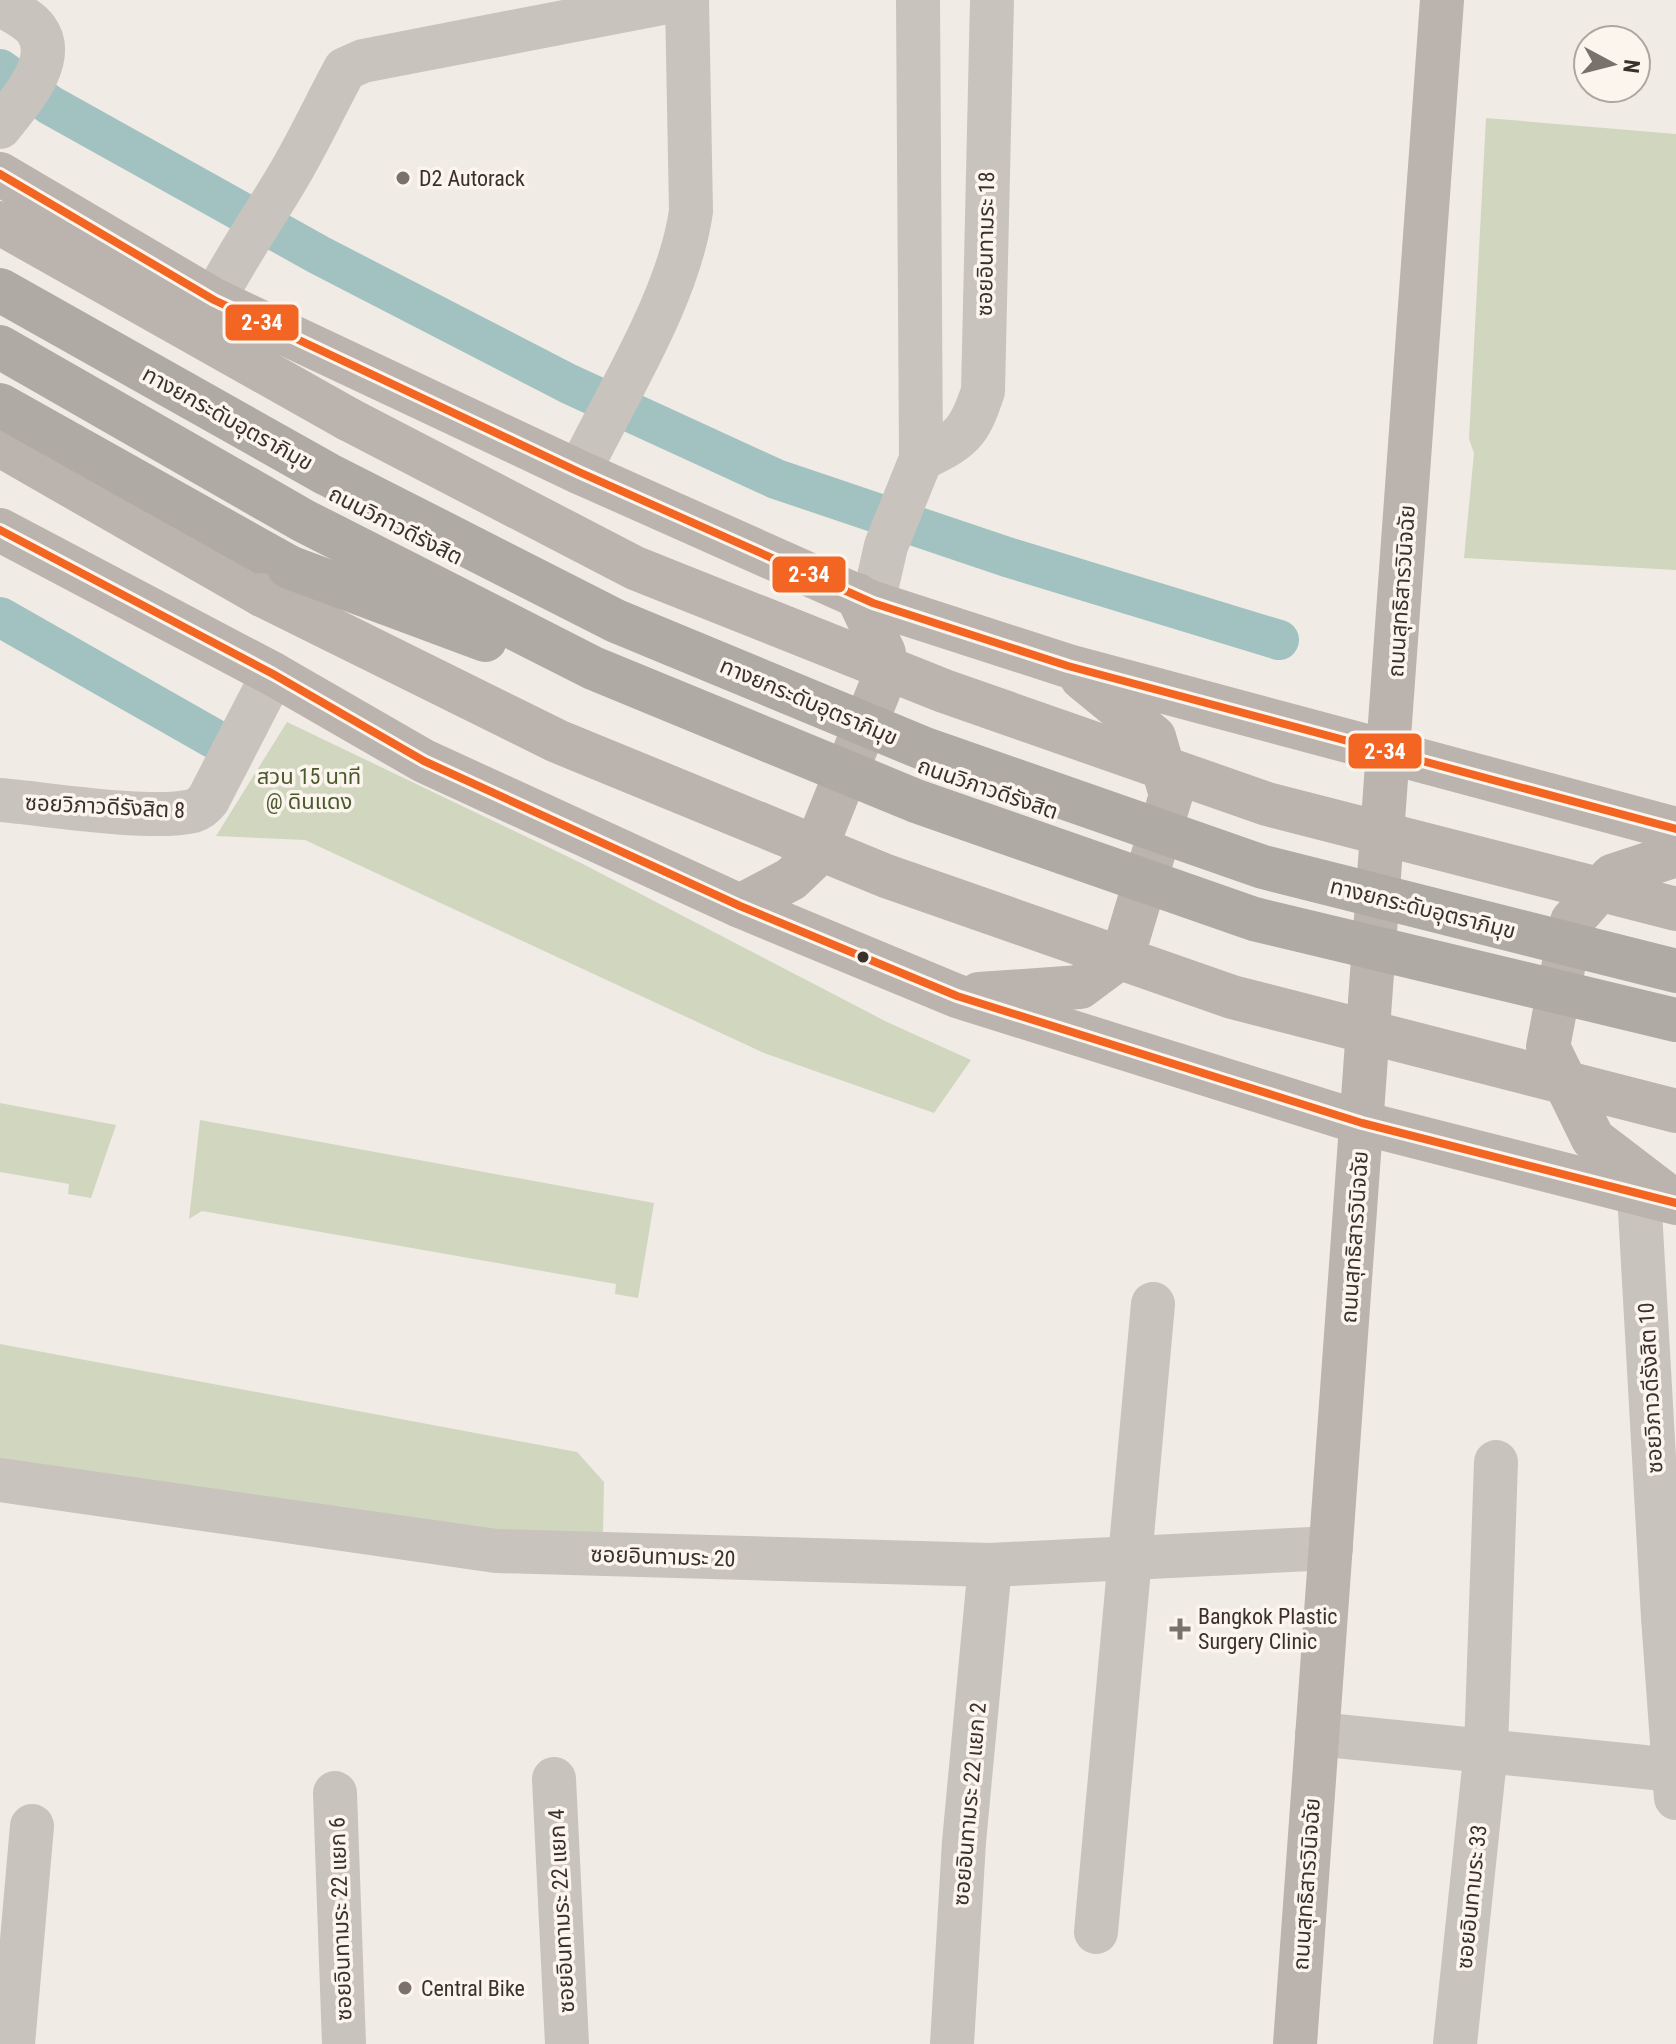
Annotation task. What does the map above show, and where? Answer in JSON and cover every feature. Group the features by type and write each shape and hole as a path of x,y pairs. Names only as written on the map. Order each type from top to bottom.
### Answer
{"highway":[{"name":"ทางยกระดับอุตราภิมุข","path":"0,290 327,474 616,621 925,749 1263,867 1676,971"},
{"name":"ถนนวิภาวดีรังสิต","path":"0,306 315,483 605,631 917,763 1252,879 1676,985"},
{"path":"0,347 304,521 593,668 916,801 1254,919 1676,1020"},
{"path":"0,405 275,581 584,677 905,813 1239,930 1676,1038"}],"main road":[{"name":"ถนนสุทธิสารวินิจฉัย","path":"1295,2044 1442,0"},
{"path":"0,174 214,300 579,472 865,599 1068,666 1389,755 1676,829"},
{"path":"0,223 348,419 635,568 944,691 1267,804 1676,909"},
{"path":"0,445 275,581 557,741 886,876 1232,997 1676,1111"},
{"path":"0,530 273,674 424,761 740,906 957,996 1362,1123 1664,1200"},
{"path":"740,906 791,879 811,860 884,678 884,653 865,599"},
{"path":"957,996 1080,987 1123,955 1171,795 1154,737 1068,666"},
{"path":"1664,1200 1593,1139 1548,1047 1572,921 1612,876 1676,855"}],"street":[{"path":"214,300 238,252 249,242 288,177 345,69 363,61 678,0"},
{"path":"579,472 686,244 691,211 687,0"},
{"path":"865,599 921,459 918,0"},
{"name":"ซอยอินทามระ 18","path":"921,459 960,440 974,419 983,391 992,0"},
{"path":"0,4 34,26 43,41 41,68 6,119"},
{"name":"ซอยวิภาวดีรังสิต 8","path":"0,800 117,810 177,813 198,810 208,800 273,674"},
{"name":"ซอยวิภาวดีรังสิต 10","path":"1664,1200 1670,1617"},
{"path":"1096,1932 1153,1304"},
{"name":"ซอยอินทามระ 33","path":"1455,2044 1486,1749 1496,1462"},
{"name":"ซอยอินทามระ 20","path":"0,1480 496,1551 990,1565 1331,1548"},
{"name":"ซอยอินทามระ 22 แยก 2","path":"952,2044 964,1842 990,1565"},
{"path":"1317,1734 1486,1749 1675,1784 1670,1617"},
{"name":"ซอยอินทามระ 22 แยก 4","path":"554,1779 567,2044"},
{"name":"ซอยอินทามระ 22 แยก 6","path":"335,1793 344,2044"},
{"path":"13,2044 32,1826"}],"green space":[{"path":"1486,118 1676,134 1676,570 1464,558 1474,453 1469,439"},
{"name":"สวน 15 นาที @ ดินแดง","path":"287,722 579,862 887,1022 971,1060 934,1113 764,1053 305,840 216,836"},
{"path":"0,1103 116,1125 91,1198 68,1194 69,1184 0,1172"},
{"path":"200,1120 654,1203 638,1298 615,1294 616,1284 202,1211 189,1219"},
{"path":"0,1344 577,1452 604,1482 603,1536 480,1533 0,1460"}],"waterway":[{"path":"0,69 50,105 319,255 569,384 776,479 1007,557 1279,640"},
{"path":"0,617 218,741"}],"transit line":[{"name":"2-34","path":"0,174 214,300 579,472 873,603 1068,666 1676,829"},
{"name":"2-34","path":"0,530 273,674 424,761 740,906 957,996 1362,1123 1676,1203"}],"place":[{"name":"D2 Autorack","path":"403,178"},
{"name":"Bangkok Plastic Surgery Clinic","path":"1180,1629"},
{"name":"Central Bike","path":"405,1988"}]}
